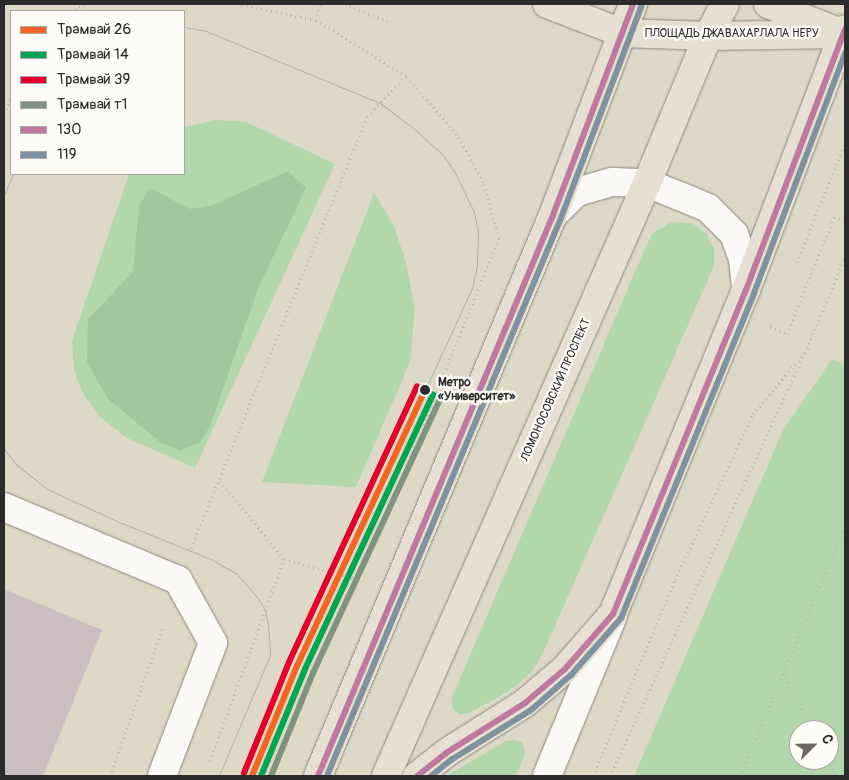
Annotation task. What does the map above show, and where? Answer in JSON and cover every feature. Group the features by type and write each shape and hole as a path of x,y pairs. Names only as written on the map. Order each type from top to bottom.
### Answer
{"main road":[{"name":"ПЛОЩАДЬ ДЖАВАХАРЛАЛА НЕРУ","path":"548,4 622,33 708,36 845,33"},
{"path":"318,776 553,215 633,4"},
{"name":"ЛОМОНОСОВСКИЙ ПРОСПЕКТ","path":"386,776 647,183 708,36 725,4"},
{"name":"ПЛОЩАДЬ ДЖАВАХАРЛАЛА НЕРУ","path":"768,4 845,33"},
{"path":"417,776 446,753 525,703 565,669 613,614 746,290 845,33"}],"street":[{"path":"553,215 577,192 613,182 647,183 708,208 734,234 743,259 746,290"},
{"path":"4,507 178,580 213,643 162,776"},
{"path":"547,776 613,614"}],"path":[{"path":"72,10 86,4"},
{"path":"239,4 316,20 406,76 457,134 483,182 499,238 402,478"},
{"path":"316,20 320,4"},
{"path":"345,4 389,22"},
{"path":"110,776 170,608 178,580 367,116 406,76"},
{"path":"4,114 10,100"},
{"path":"796,263 845,143"},
{"path":"774,318 770,327 787,334 834,217 845,222"},
{"path":"610,776 804,353 845,257"},
{"path":"593,776 675,580 753,414 804,353"},
{"path":"218,480 284,559 361,580"},
{"path":"740,776 845,526"},
{"path":"839,542 845,544"},
{"path":"210,761 284,559"},
{"path":"358,589 364,572"},
{"path":"783,673 807,720"}],"green space":[{"path":"216,120 246,122 335,164 195,468 127,438 100,417 84,395 78,382 74,369 72,341 129,175 185,175 185,127"},
{"path":"288,171 306,188 259,286 210,426 200,442 180,451 160,442 108,399 87,362 88,319 133,272 139,206 150,188 190,209 213,205"},
{"path":"374,193 393,224 405,259 415,309 410,362 356,487 262,482"},
{"path":"671,222 692,223 707,234 714,248 714,266 543,653 532,672 516,686 467,714 459,714 452,707 452,697 644,251 652,234"},
{"path":"832,359 845,365 845,776 634,776 783,430"},
{"path":"516,740 523,743 525,754 516,776 446,776 506,741"}],"building":[{"path":"4,589 102,630 43,776 4,776"}],"tram line":[{"path":"185,27 206,31 380,103 412,127 443,155 455,173 474,212 478,233 477,266 472,288 425,390"},
{"path":"4,195 13,175"},
{"name":"39","path":"244,773 289,662 417,386"},
{"name":"26","path":"252,776 297,666 425,390"},
{"name":"14","path":"261,776 305,669 433,394"},
{"name":"т1","path":"271,776 313,673 441,397"},
{"path":"4,449 18,466 47,489 119,522 211,559 237,574 257,597 265,610 270,655 219,776"}],"transit line":[{"name":"130","path":"318,776 553,215 633,4"},
{"name":"119","path":"327,776 561,218 641,7"},
{"name":"130","path":"417,776 446,753 525,703 565,669 613,614 746,290 845,29"},
{"name":"119","path":"431,776 451,760 531,710 571,675 621,618 754,293 845,53"}],"place":[{"name":"Метро «Университет»","path":"425,390"}]}
